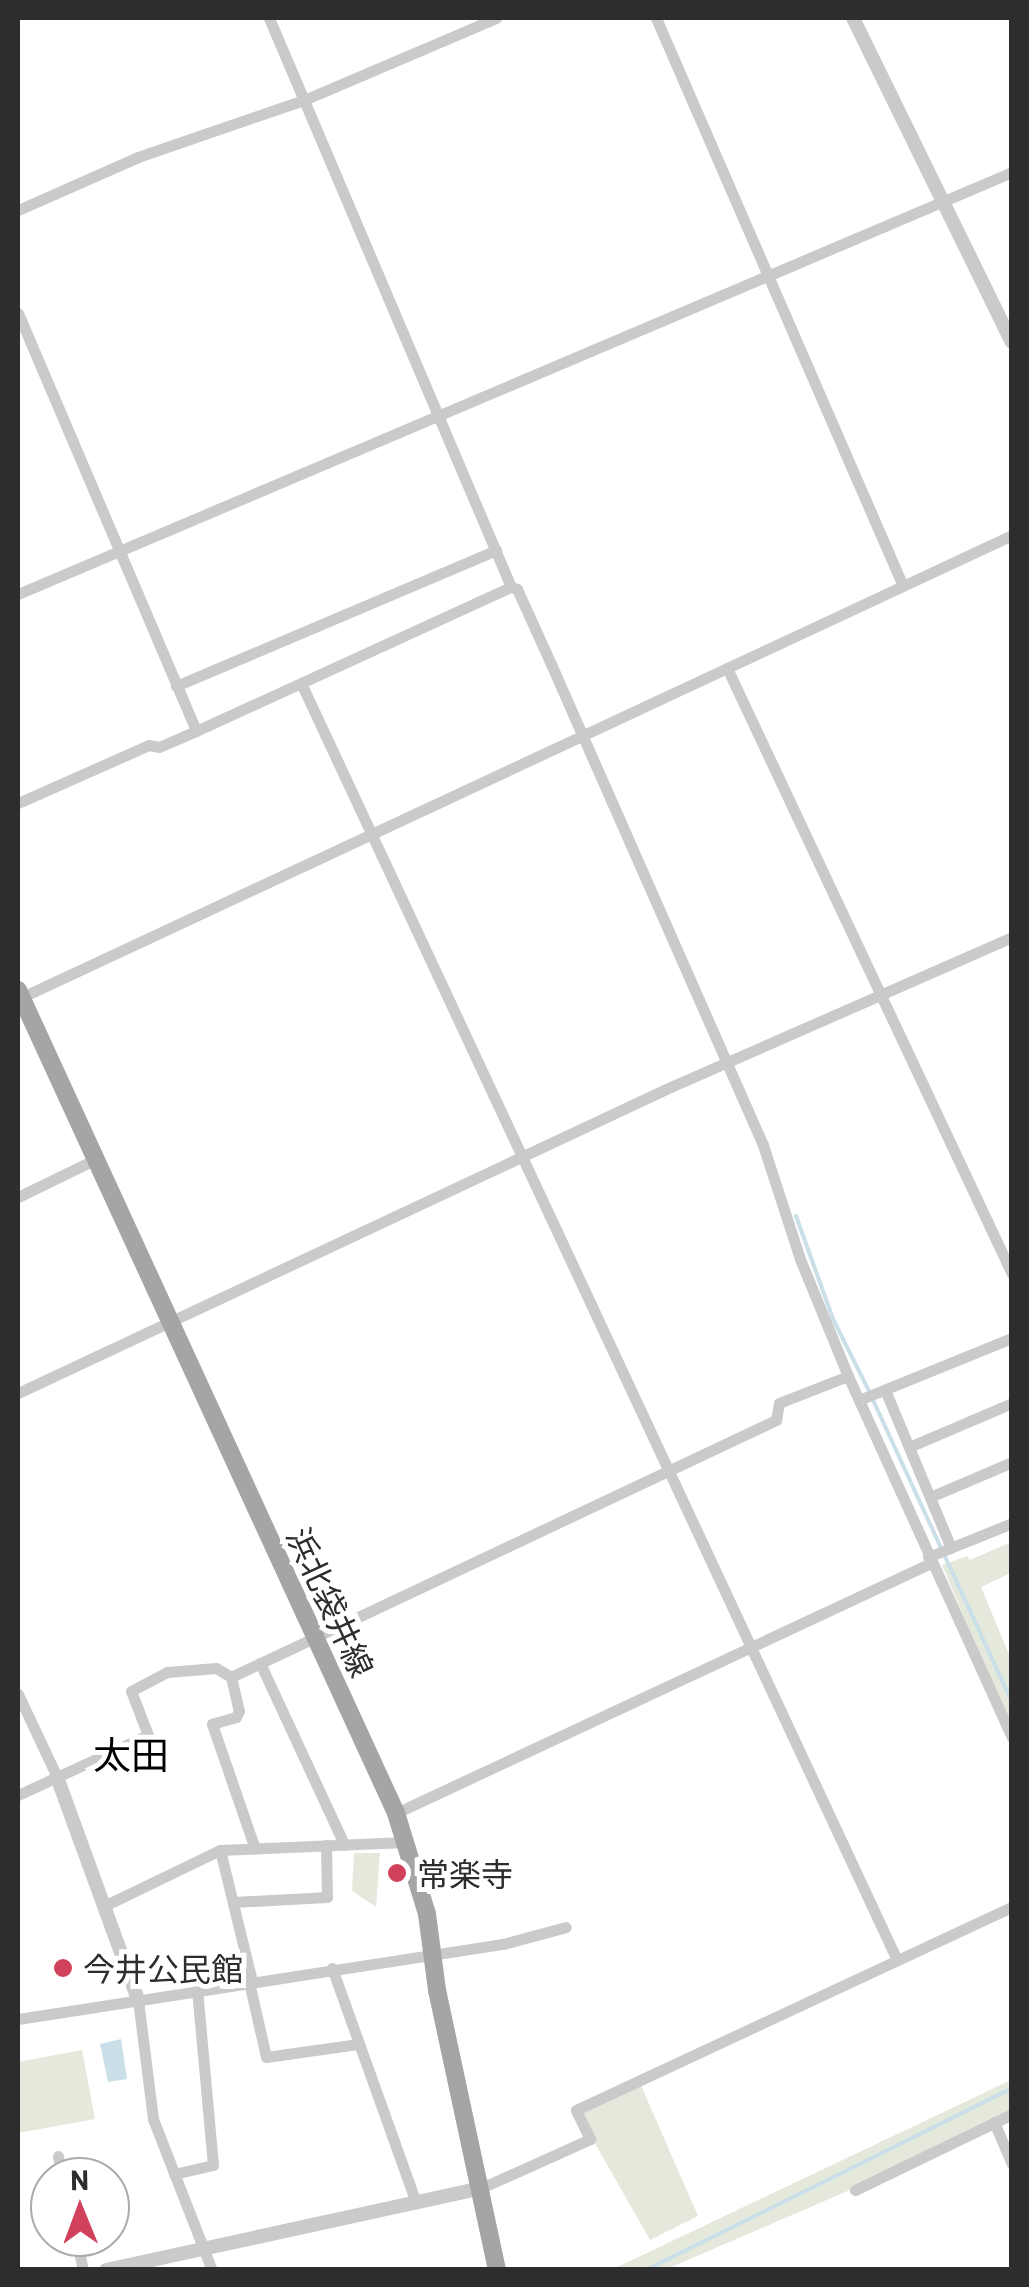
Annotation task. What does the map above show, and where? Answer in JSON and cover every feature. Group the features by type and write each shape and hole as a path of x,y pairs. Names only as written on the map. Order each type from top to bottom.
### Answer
{"main road":[{"name":"浜北袋井線","path":"19,995 396,1813 427,1914 497,2270"}],"street":[{"path":"269,18 511,587"},
{"path":"18,210 138,158 304,100 496,18"},
{"path":"656,18 903,586"},
{"path":"853,18 1012,342"},
{"path":"18,594 1012,172"},
{"path":"18,313 196,731"},
{"path":"19,995 1012,536"},
{"path":"176,686 496,550"},
{"path":"18,803 149,745 159,747 511,587 517,588 763,1145 800,1259 848,1376 1012,1738"},
{"path":"727,668 1012,1274"},
{"path":"301,683 896,1960"},
{"path":"18,1393 521,1156 1012,937"},
{"path":"18,1196 94,1160"},
{"path":"859,1400 1012,1338"},
{"path":"230,1678 776,1420 778,1403 848,1376"},
{"path":"884,1390 951,1548"},
{"path":"909,1448 1012,1403"},
{"path":"930,1498 1012,1462"},
{"path":"396,1813 752,1649 951,1548 1012,1523"},
{"path":"260,1663 344,1844"},
{"path":"18,1795 148,1736 131,1702 131,1691 167,1672 216,1668 230,1678 239,1711 236,1717 212,1724 255,1849"},
{"path":"18,1694 57,1776 138,2000 153,2119 212,2270"},
{"path":"104,1906 220,1850 406,1842"},
{"path":"232,1902 327,1897 326,1844"},
{"path":"220,1850 266,2057 359,2044"},
{"path":"106,2270 479,2189 590,2139 576,2110 1012,1907"},
{"path":"18,2019 503,1944 566,1927"},
{"path":"332,1968 416,2203"},
{"path":"174,2174 213,2166 198,1990"},
{"path":"855,2190 1012,2114"},
{"path":"994,2122 1012,2164"}],"shaded area":[{"path":"1011,1542 1011,1573 981,1587 1011,1659 1011,1729 942,1565 967,1556 970,1560"},
{"path":"354,1853 380,1853 376,1907 352,1891"},
{"path":"82,2050 95,2119 18,2133 18,2062"},
{"path":"1011,2080 1011,2116 917,2161 667,2269 611,2270"},
{"path":"639,2081 698,2216 650,2240 576,2110"}],"water":[{"path":"121,2039 127,2079 108,2082 100,2044"}],"waterway":[{"path":"796,1216 833,1319 869,1391"},
{"path":"873,1400 1012,1702"},
{"path":"646,2270 1012,2088"}],"place":[{"name":"常楽寺","path":"397,1873"},
{"name":"今井公民館","path":"63,1968"}],"district":[{"name":"太田","path":"131,1755"}]}
